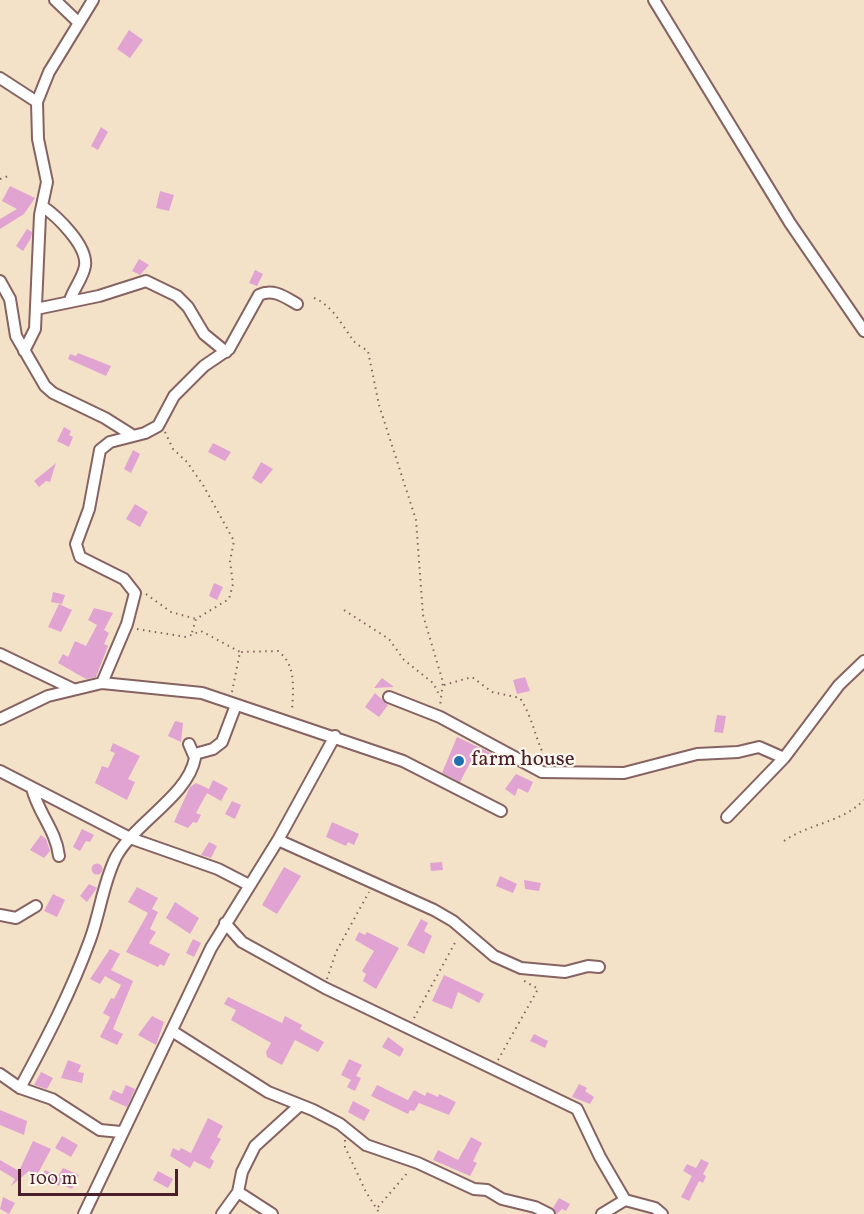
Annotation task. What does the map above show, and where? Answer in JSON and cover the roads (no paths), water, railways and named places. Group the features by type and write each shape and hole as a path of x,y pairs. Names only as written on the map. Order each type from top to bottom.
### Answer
{"street":[{"path":"55,0 78,22"},
{"path":"24,351 34,334 42,207 47,182 38,139 37,102 49,72 93,0"},
{"path":"654,0 790,223 864,331"},
{"path":"0,78 37,102"},
{"path":"42,207 59,217 84,257 84,271 70,300"},
{"path":"0,281 10,299 14,328 24,351 45,386 53,393 105,418 132,435"},
{"path":"36,309 70,300 99,296 146,281 153,282 177,296 188,307 204,334 226,352"},
{"path":"102,683 135,600 134,590 124,579 80,556 76,544 89,509 99,452 110,442 152,429 164,417 174,396 204,366 226,352 237,339 259,295 268,292 281,294 297,304"},
{"path":"0,654 73,689"},
{"path":"727,817 784,758 839,685 864,661"},
{"path":"0,718 48,696 102,683 202,693 335,736 403,761 501,811"},
{"path":"389,697 440,717 532,768 553,771 624,773 712,751 733,753 759,747 784,758"},
{"path":"20,1088 65,1004 91,937 105,884 117,856 130,838 185,780 194,763 192,749 213,749 222,742 234,705"},
{"path":"84,1214 225,923 278,840 335,736"},
{"path":"0,771 130,838 218,869 249,885"},
{"path":"32,788 38,810 57,839 59,856"},
{"path":"278,840 434,910 463,929 498,959 521,968 565,972 588,966 599,967"},
{"path":"0,915 16,918 36,906"},
{"path":"225,923 242,942 325,988 579,1110 600,1157 625,1200 655,1208 662,1214"},
{"path":"172,1031 268,1092 333,1120 366,1145 418,1163 474,1189 487,1190 502,1199 535,1207 549,1214"},
{"path":"0,1074 20,1088 52,1099 100,1130 122,1132"},
{"path":"222,1214 238,1192 242,1172 255,1146 300,1105"},
{"path":"238,1192 272,1214"},
{"path":"602,1214 625,1200"}],"place":[{"name":"farm house","path":"459,761"}]}
